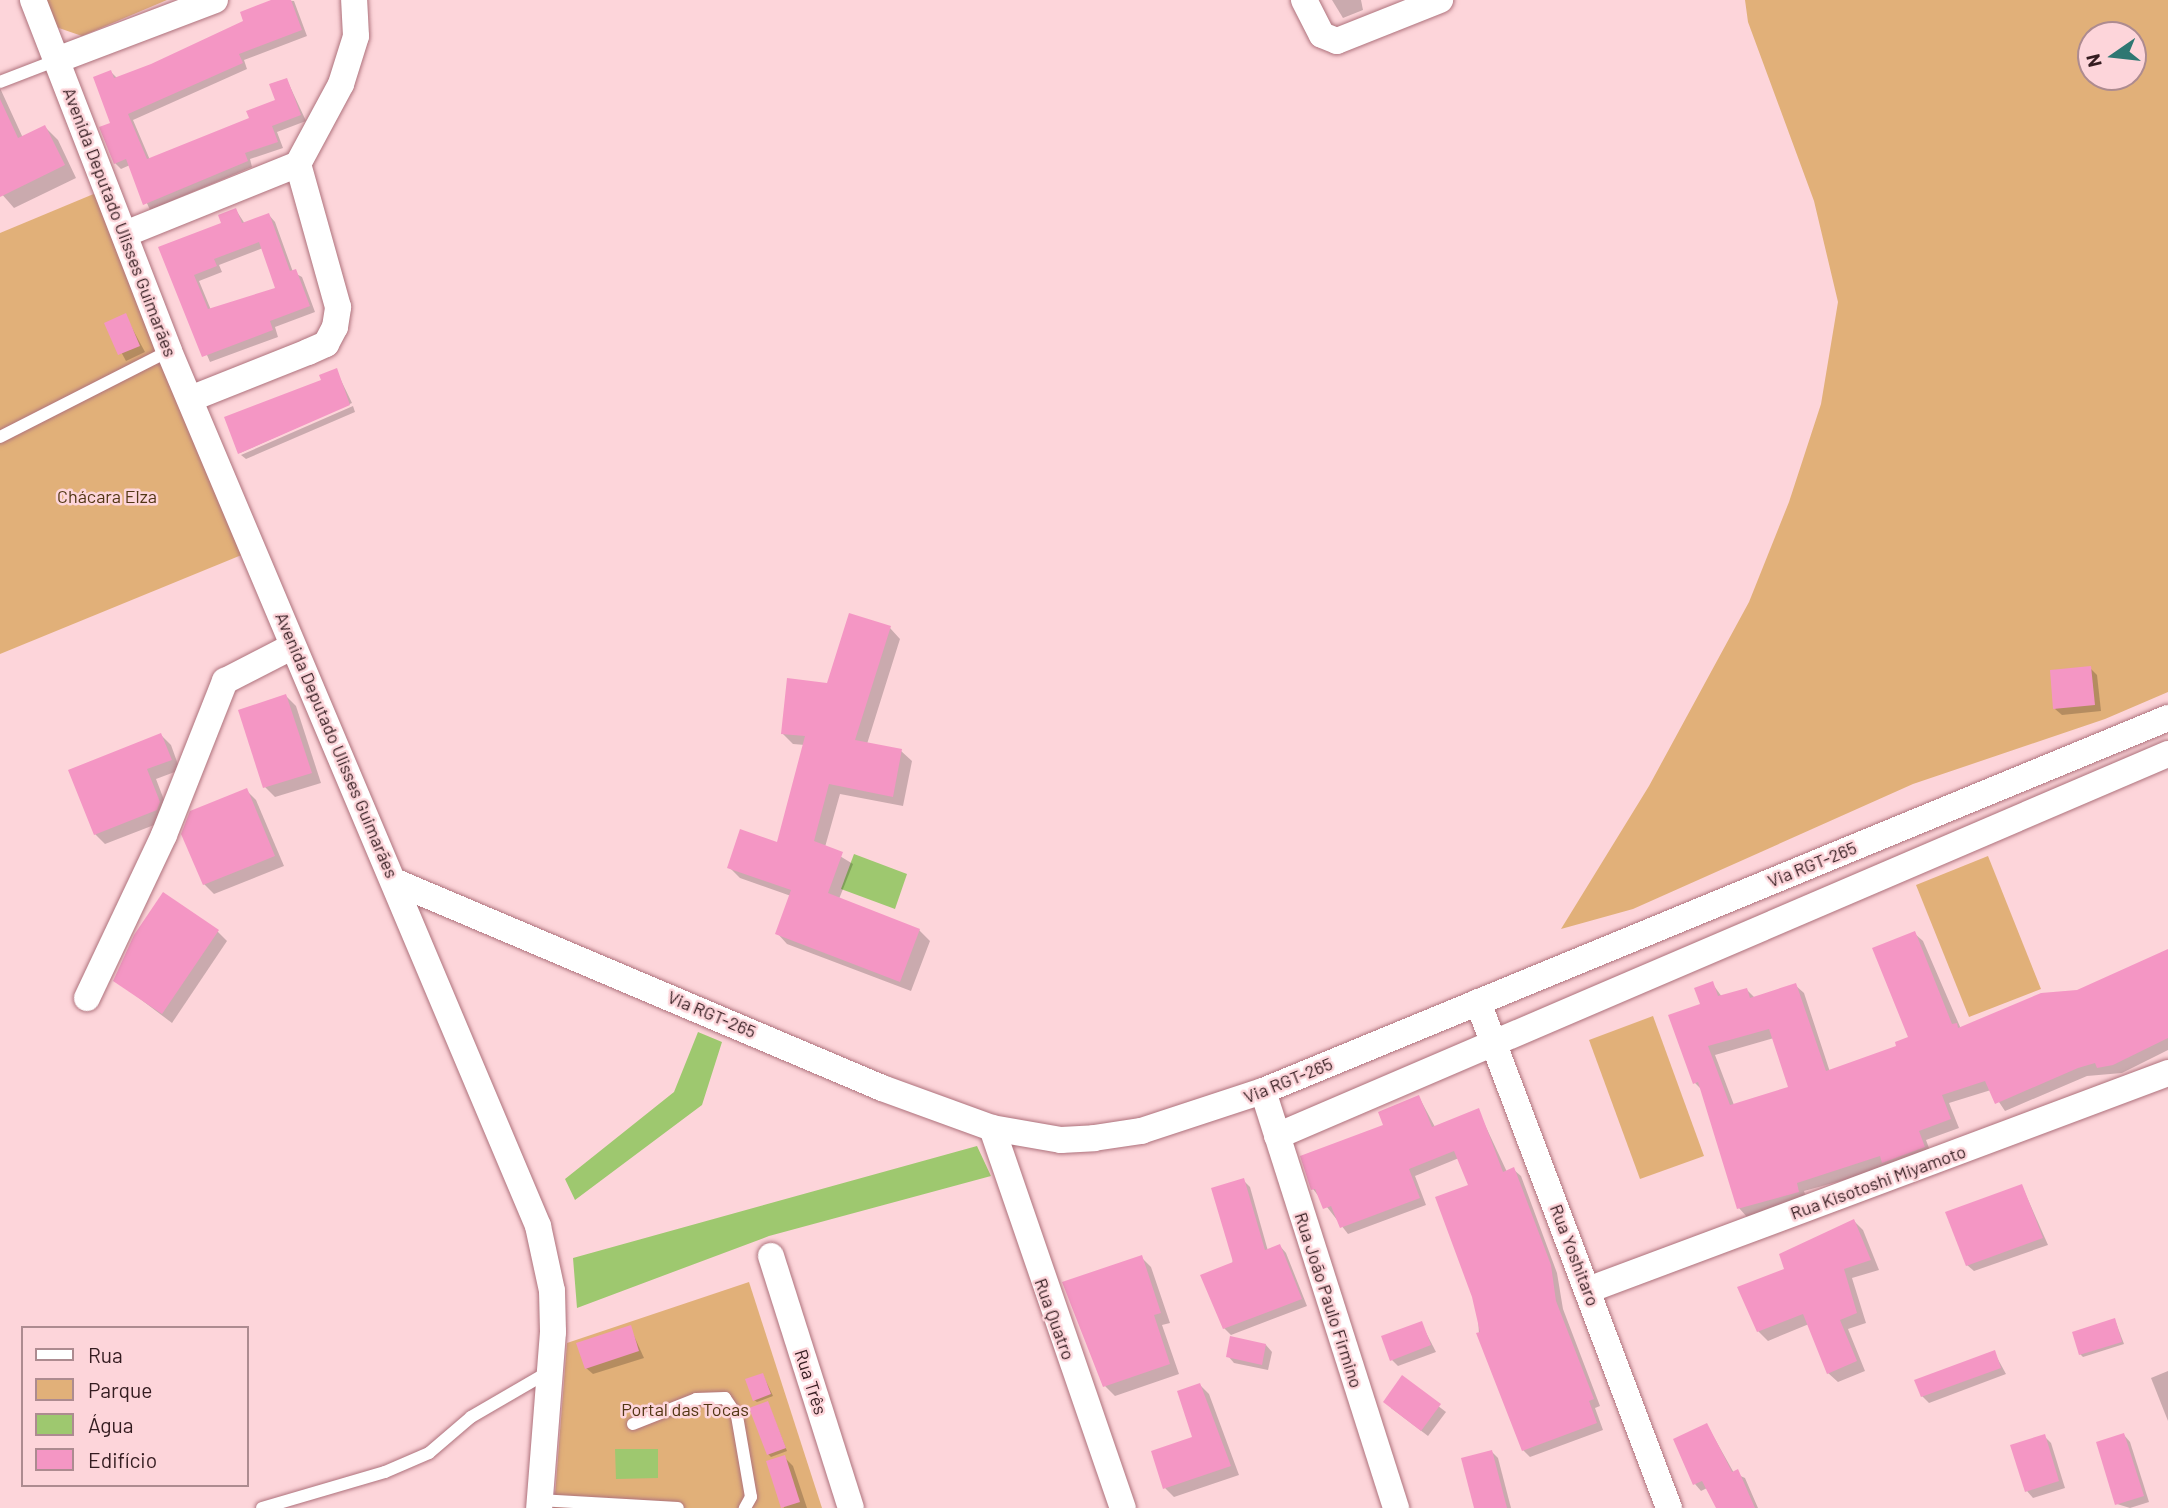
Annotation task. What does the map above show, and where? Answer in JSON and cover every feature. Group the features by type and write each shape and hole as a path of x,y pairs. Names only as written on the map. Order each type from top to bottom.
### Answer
{"street":[{"name":"Avenida Deputado Ulisses Guimarães","path":"33,0 169,351 293,646 396,881 538,1226 552,1291 550,1371 539,1504"},
{"path":"57,60 215,0"},
{"path":"125,234 298,164 341,84 356,36 354,0"},
{"path":"1304,0 1322,36 1337,41 1440,0"},
{"path":"190,400 326,344 335,327 338,307 298,164"},
{"path":"87,998 164,835 225,681 293,646"},
{"name":"Via RGT-265","path":"396,881 882,1088 992,1129 1051,1139 1094,1138 1141,1131 1263,1091 2168,718"},
{"path":"1277,1136 2168,754"},
{"name":"Rua Yoshitaro","path":"1478,1002 1669,1508"},
{"name":"Rua Kisotoshi Miyamoto","path":"1588,1290 2168,1073"},
{"name":"Rua João Paulo Firmino","path":"1263,1091 1396,1508"},
{"name":"Rua Quatro","path":"992,1129 1123,1508"},
{"name":"Rua Três","path":"771,1256 851,1508"}],"lane":[{"path":"0,82 57,60"},
{"path":"0,438 169,351"},
{"path":"262,1508 385,1472 429,1453 471,1416 550,1371"},
{"path":"633,1424 696,1399 725,1398 737,1416 751,1497 745,1508"},
{"path":"539,1504 678,1508"}],"green space":[{"path":"45,0 167,0 82,36 56,27"},
{"path":"1745,0 2168,0 2168,692 2105,719 1913,784 1633,909 1561,929 1649,786 1749,602 1789,502 1821,404 1838,302 1814,201 1748,22"},
{"name":"Chácara Elza","path":"96,193 244,554 0,654 0,233"},
{"path":"1988,856 2041,989 1969,1017 1916,885"},
{"path":"1653,1016 1704,1156 1640,1179 1589,1040"},
{"name":"Portal das Tocas","path":"749,1282 822,1508 554,1508 567,1343"}],"water":[{"path":"854,854 907,874 895,909 841,889"},
{"path":"698,1032 722,1042 702,1105 575,1200 565,1179 674,1092"},
{"path":"977,1146 991,1176 769,1236 577,1308 573,1258"},
{"path":"615,1449 658,1449 658,1478 616,1479"}],"building":[{"path":"271,0 291,0 302,30 239,54 243,63 128,114 147,159 249,118 246,111 275,100 269,84 287,78 301,115 272,126 278,142 245,153 248,161 143,205 126,159 114,164 99,127 110,123 93,77 111,70 114,78 151,64 243,21 240,12"},
{"path":"0,99 18,138 45,125 65,165 0,197"},
{"path":"236,208 242,223 269,213 290,271 296,269 310,306 270,321 273,330 202,357 158,247 221,223 218,215","holes":["259,242 275,288 208,309 194,275 217,266 214,259"]},
{"path":"126,313 140,346 118,355 104,323"},
{"path":"337,368 350,405 238,454 224,417 321,380 319,375"},
{"path":"849,613 891,626 855,740 902,749 893,797 829,784 814,841 843,852 828,893 920,929 900,982 775,934 791,890 727,868 740,829 777,842 805,736 781,734 787,678 827,683"},
{"path":"2091,666 2095,705 2053,709 2050,670"},
{"path":"286,694 312,773 263,788 238,710"},
{"path":"161,733 172,760 147,769 160,802 157,810 94,835 68,770"},
{"path":"247,788 275,856 203,885 181,834 190,811"},
{"path":"163,892 219,930 162,1014 113,981 134,935"},
{"path":"1915,931 1952,1024 1957,1023 1958,1028 2041,993 2077,990 2168,949 2168,1038 2113,1065 2097,1068 2095,1063 2078,1068 1995,1104 1985,1081 1942,1095 1951,1119 1919,1131 1925,1147 1882,1163 1880,1156 1797,1183 1799,1192 1737,1209 1698,1082 1693,1084 1668,1015 1700,1004 1694,988 1713,981 1718,996 1747,988 1750,998 1796,983 1826,1071 1896,1046 1895,1042 1908,1037 1872,948","holes":["1769,1029 1788,1087 1730,1105 1708,1046"]},
{"path":"1419,1095 1432,1127 1479,1108 1503,1172 1514,1167 1551,1265 1556,1301 1594,1399 1589,1401 1597,1423 1522,1451 1476,1333 1480,1332 1472,1297 1435,1197 1468,1185 1454,1151 1409,1169 1420,1198 1340,1228 1331,1206 1323,1209 1315,1189 1311,1190 1300,1156 1383,1125 1378,1112"},
{"path":"1244,1178 1265,1250 1280,1244 1302,1299 1223,1329 1200,1275 1233,1262 1211,1188"},
{"path":"2022,1184 2043,1238 1966,1266 1945,1212"},
{"path":"1854,1219 1871,1260 1844,1269 1857,1313 1840,1320 1857,1361 1827,1374 1803,1314 1757,1332 1737,1287 1784,1269 1779,1254"},
{"path":"1142,1255 1161,1313 1154,1315 1170,1364 1103,1387 1062,1282"},
{"path":"2115,1318 2122,1342 2079,1355 2072,1332"},
{"path":"1422,1321 1431,1345 1390,1361 1381,1336"},
{"path":"631,1325 639,1351 585,1369 576,1343"},
{"path":"1230,1336 1266,1344 1262,1365 1226,1357"},
{"path":"1995,1350 2001,1368 1921,1397 1914,1380"},
{"path":"763,1373 771,1394 753,1401 745,1379"},
{"path":"1402,1375 1441,1404 1421,1431 1383,1402"},
{"path":"1200,1383 1231,1466 1163,1489 1151,1451 1192,1437 1177,1391"},
{"path":"768,1401 786,1448 767,1455 749,1408"},
{"path":"1707,1423 1732,1472 1738,1469 1755,1508 1716,1508 1702,1481 1693,1485 1673,1439"},
{"path":"2124,1433 2144,1496 2115,1505 2096,1442"},
{"path":"2045,1434 2059,1481 2025,1492 2010,1445"},
{"path":"1492,1450 1507,1508 1474,1508 1461,1458"},
{"path":"785,1455 800,1502 781,1508 766,1461"}]}
